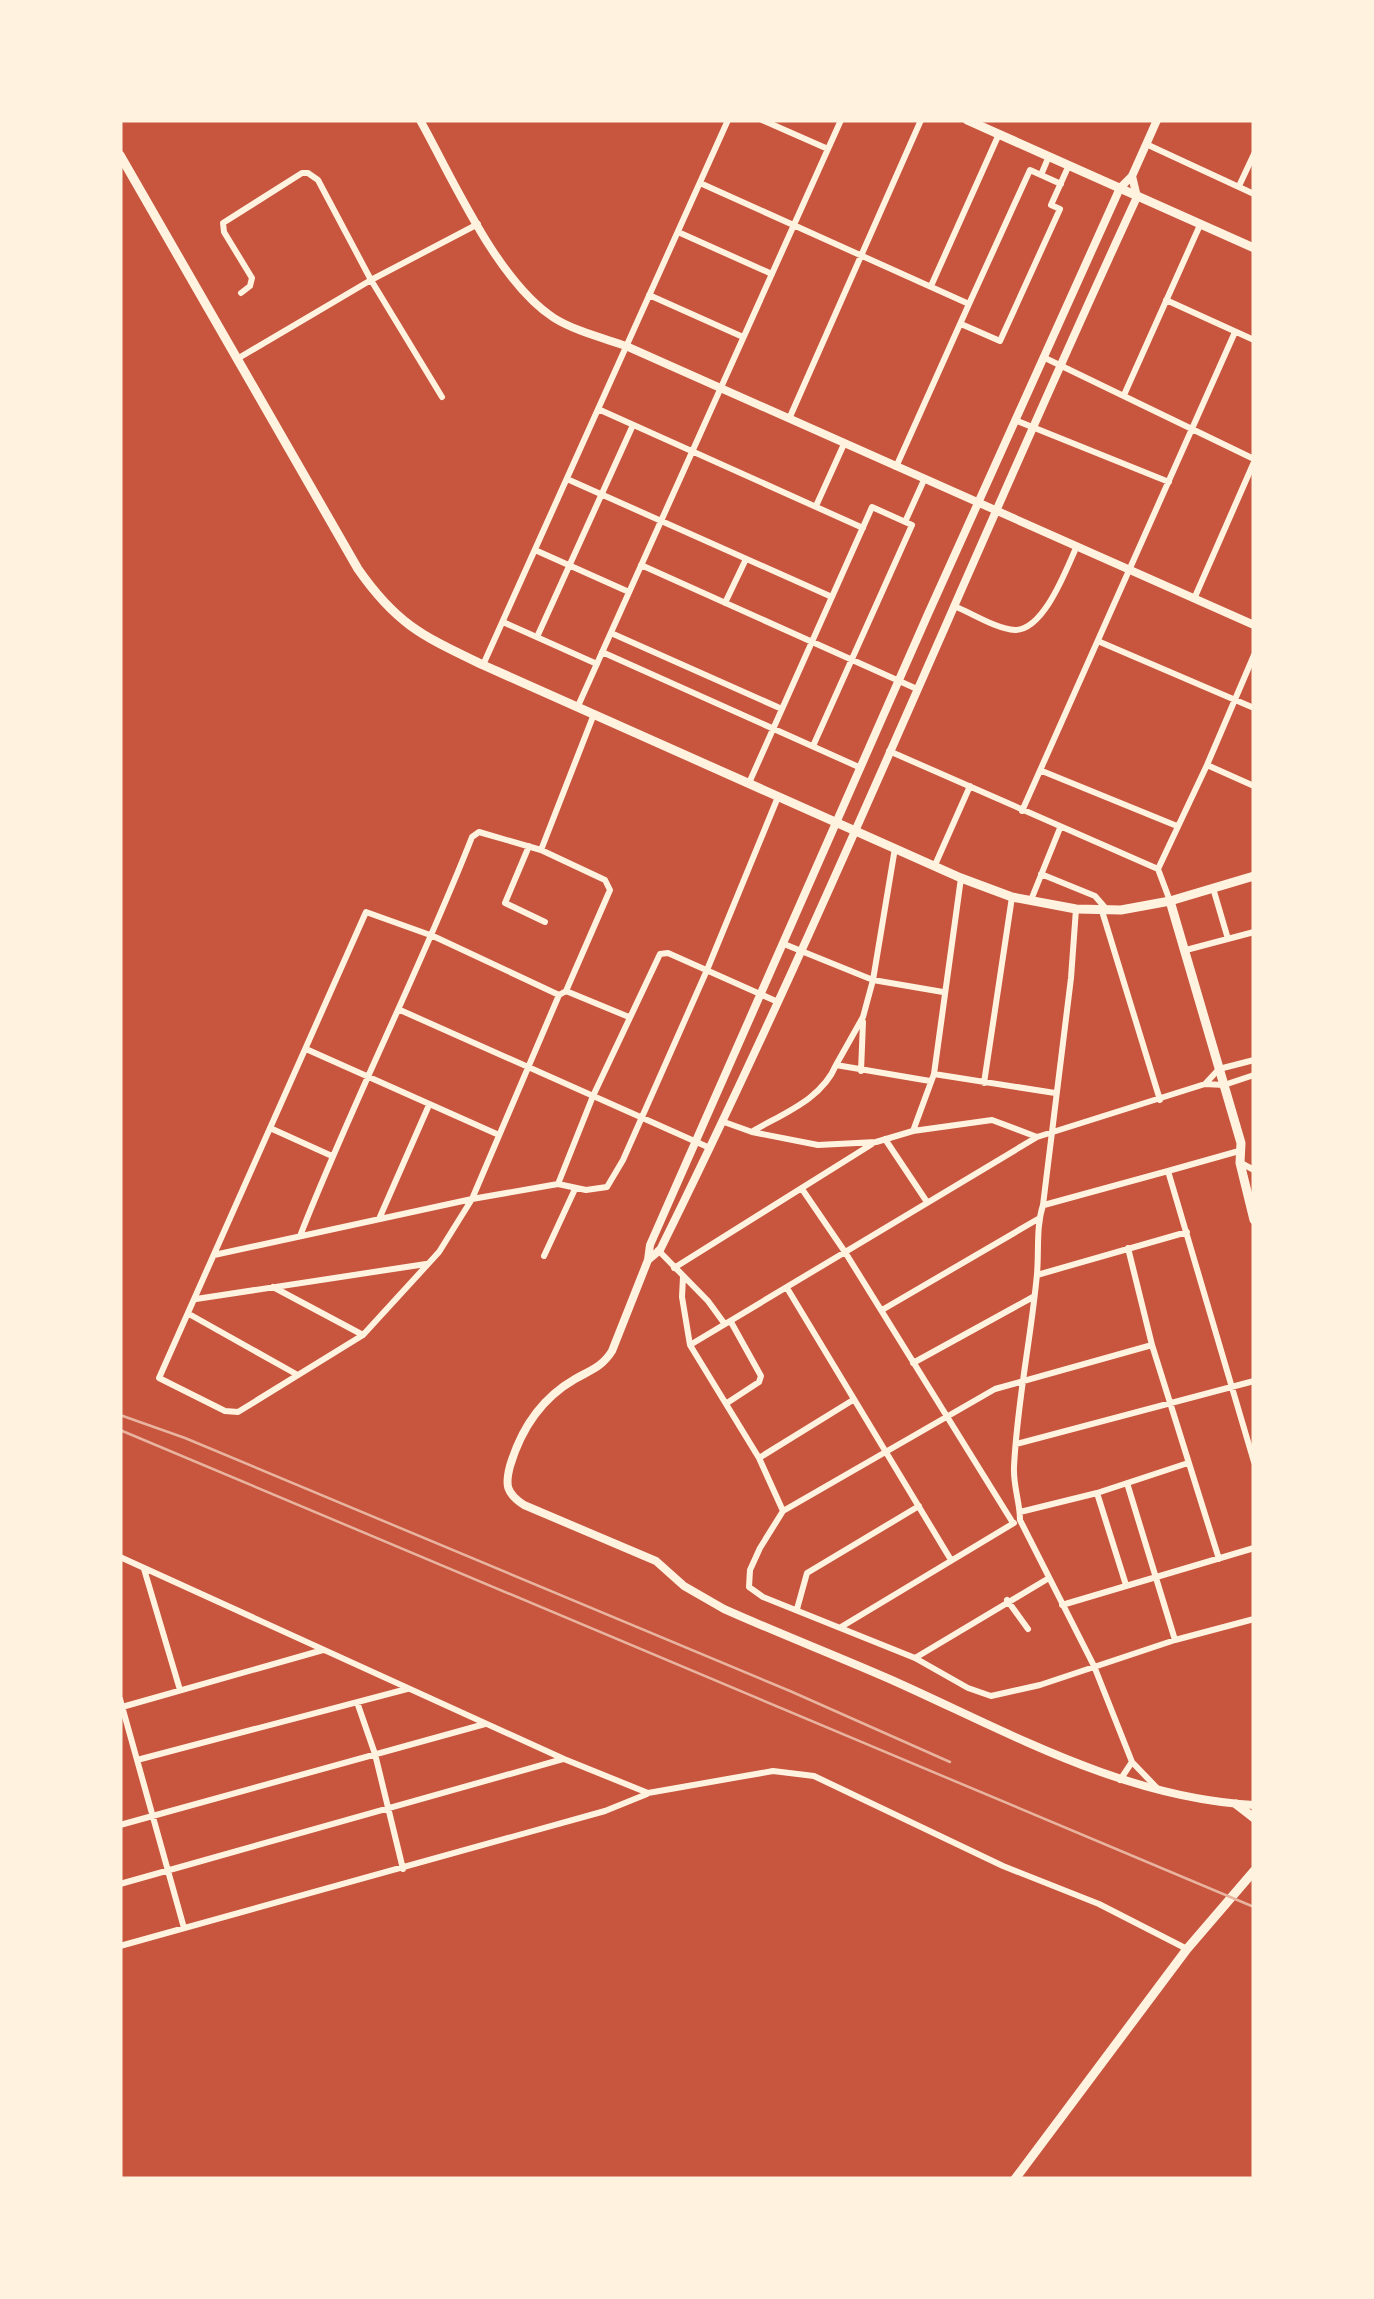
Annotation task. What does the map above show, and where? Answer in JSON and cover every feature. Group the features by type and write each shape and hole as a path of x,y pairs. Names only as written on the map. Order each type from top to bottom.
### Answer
{"main road":[{"path":"967,120 1254,248"},
{"path":"120,155 358,569 382,604 431,640 961,878 1012,897 1105,911 1170,901 1254,876"},
{"path":"1170,901 1224,1085 1254,1220"},
{"path":"1236,1804 1254,1818"},
{"path":"1016,2179 1188,1949 1254,1872"}],"street":[{"path":"420,120 518,287 556,320 626,346 1254,626"},
{"path":"484,664 728,120"},
{"path":"762,120 828,149"},
{"path":"578,706 841,120"},
{"path":"789,419 921,120"},
{"path":"1156,120 1132,176 1120,188 899,681 650,1245 621,1331 605,1362 576,1378 534,1413 512,1458 506,1482 508,1491 524,1505 656,1560 696,1594 724,1609 1120,1780 1208,1802 1254,1804"},
{"path":"930,286 999,134"},
{"path":"1146,144 1254,194"},
{"path":"1238,186 1254,154"},
{"path":"1041,175 1049,156"},
{"path":"960,324 1000,342 1060,209 1051,205 1069,165"},
{"path":"896,467 1030,170 1061,184"},
{"path":"241,293 250,286 252,278 224,232 223,223 302,173 308,173 318,180 442,397"},
{"path":"648,1260 660,1250 724,1122 802,951 1031,427 1137,197 1132,176"},
{"path":"700,183 970,304"},
{"path":"237,359 478,224"},
{"path":"1124,395 1200,224"},
{"path":"678,232 772,274"},
{"path":"649,295 744,337"},
{"path":"1166,300 1254,340"},
{"path":"1022,811 1235,332"},
{"path":"1043,357 1194,427 1254,460 1194,599"},
{"path":"598,409 863,528"},
{"path":"1015,420 1169,482"},
{"path":"537,637 633,424"},
{"path":"816,506 844,444"},
{"path":"567,478 832,597"},
{"path":"905,522 924,480"},
{"path":"749,783 872,508 912,525 813,746"},
{"path":"953,606 1009,629 1025,628 1042,613 1058,590 1076,548"},
{"path":"535,550 629,592"},
{"path":"726,603 746,559"},
{"path":"641,565 917,688"},
{"path":"503,622 597,664"},
{"path":"611,633 782,709"},
{"path":"1100,642 1254,708"},
{"path":"602,652 861,768"},
{"path":"1170,901 1158,868 1254,655"},
{"path":"541,850 594,714"},
{"path":"889,750 1158,868"},
{"path":"1207,766 1254,786"},
{"path":"1042,770 1177,826"},
{"path":"934,866 970,786"},
{"path":"214,1255 472,1198 558,1184 575,1189 607,1187 623,1160 707,970 778,796"},
{"path":"1031,900 1060,828"},
{"path":"300,1236 332,1156 433,936 476,833 541,850 605,880 610,890 563,993 499,1135 472,1198 454,1232 363,1335 238,1412 225,1411 162,1380 158,1374 190,1314 366,912 433,936 563,993 629,1018"},
{"path":"530,846 505,903 545,922"},
{"path":"752,1132 830,1081 863,1016 873,980 894,848"},
{"path":"1041,874 1095,896 1105,911 1160,1100"},
{"path":"914,1131 932,1077 961,878"},
{"path":"1212,888 1228,939"},
{"path":"984,1084 1012,897"},
{"path":"1018,1518 1016,1444 1021,1380 1037,1275 1038,1220 1044,1205 1076,909"},
{"path":"1186,950 1254,932"},
{"path":"784,944 873,980 943,992"},
{"path":"558,1184 593,1096 664,952 778,1002"},
{"path":"400,1010 711,1148"},
{"path":"861,1071 863,1016"},
{"path":"306,1049 499,1135"},
{"path":"1205,1084 1219,1069 1254,1060"},
{"path":"836,1065 1055,1092"},
{"path":"690,1345 1038,1136 1205,1084 1224,1085 1254,1075"},
{"path":"378,1220 430,1105"},
{"path":"674,1268 886,1138 992,1120 1038,1136"},
{"path":"724,1122 752,1132 818,1145 876,1142"},
{"path":"1014,1127 1024,1147"},
{"path":"270,1128 332,1156"},
{"path":"886,1138 927,1202"},
{"path":"1044,1205 1168,1171 1254,1139"},
{"path":"1240,1162 1254,1170"},
{"path":"1168,1171 1254,1462"},
{"path":"544,1256 575,1189"},
{"path":"802,1189 882,1310 945,1417 1018,1518 1094,1666 1132,1762 1160,1792"},
{"path":"882,1310 1038,1220"},
{"path":"1037,1275 1187,1232"},
{"path":"650,1245 660,1250 727,1323 761,1376 759,1382 726,1403"},
{"path":"1128,1248 1152,1345 1219,1559"},
{"path":"195,1299 429,1264"},
{"path":"682,1277 690,1345 759,1458 783,1511"},
{"path":"272,1286 363,1335"},
{"path":"788,1288 950,1560"},
{"path":"914,1363 1033,1296"},
{"path":"190,1314 296,1374"},
{"path":"1152,1345 995,1389 783,1511 760,1548 749,1587 763,1597 915,1658 968,1688 991,1696 1040,1686 1175,1640 1254,1619"},
{"path":"1016,1444 1254,1381"},
{"path":"759,1458 853,1400"},
{"path":"841,1627 1018,1518 1188,1463"},
{"path":"1127,1482 1175,1640"},
{"path":"1096,1493 1126,1585"},
{"path":"797,1609 807,1573 919,1506"},
{"path":"1062,1606 1254,1548"},
{"path":"120,1557 648,1793"},
{"path":"144,1569 180,1690"},
{"path":"915,1658 1049,1578"},
{"path":"1007,1600 1028,1629"},
{"path":"184,1928 121,1703 324,1649"},
{"path":"137,1760 410,1688"},
{"path":"358,1702 403,1868"},
{"path":"120,1826 488,1723"},
{"path":"120,1884 564,1758"},
{"path":"1120,1780 1132,1762"},
{"path":"120,1946 605,1811 648,1793 773,1771 814,1776 1002,1866 1099,1904 1188,1949"}],"railway":[{"path":"120,1415 185,1438 950,1762"},
{"path":"120,1430 1254,1907"}]}
